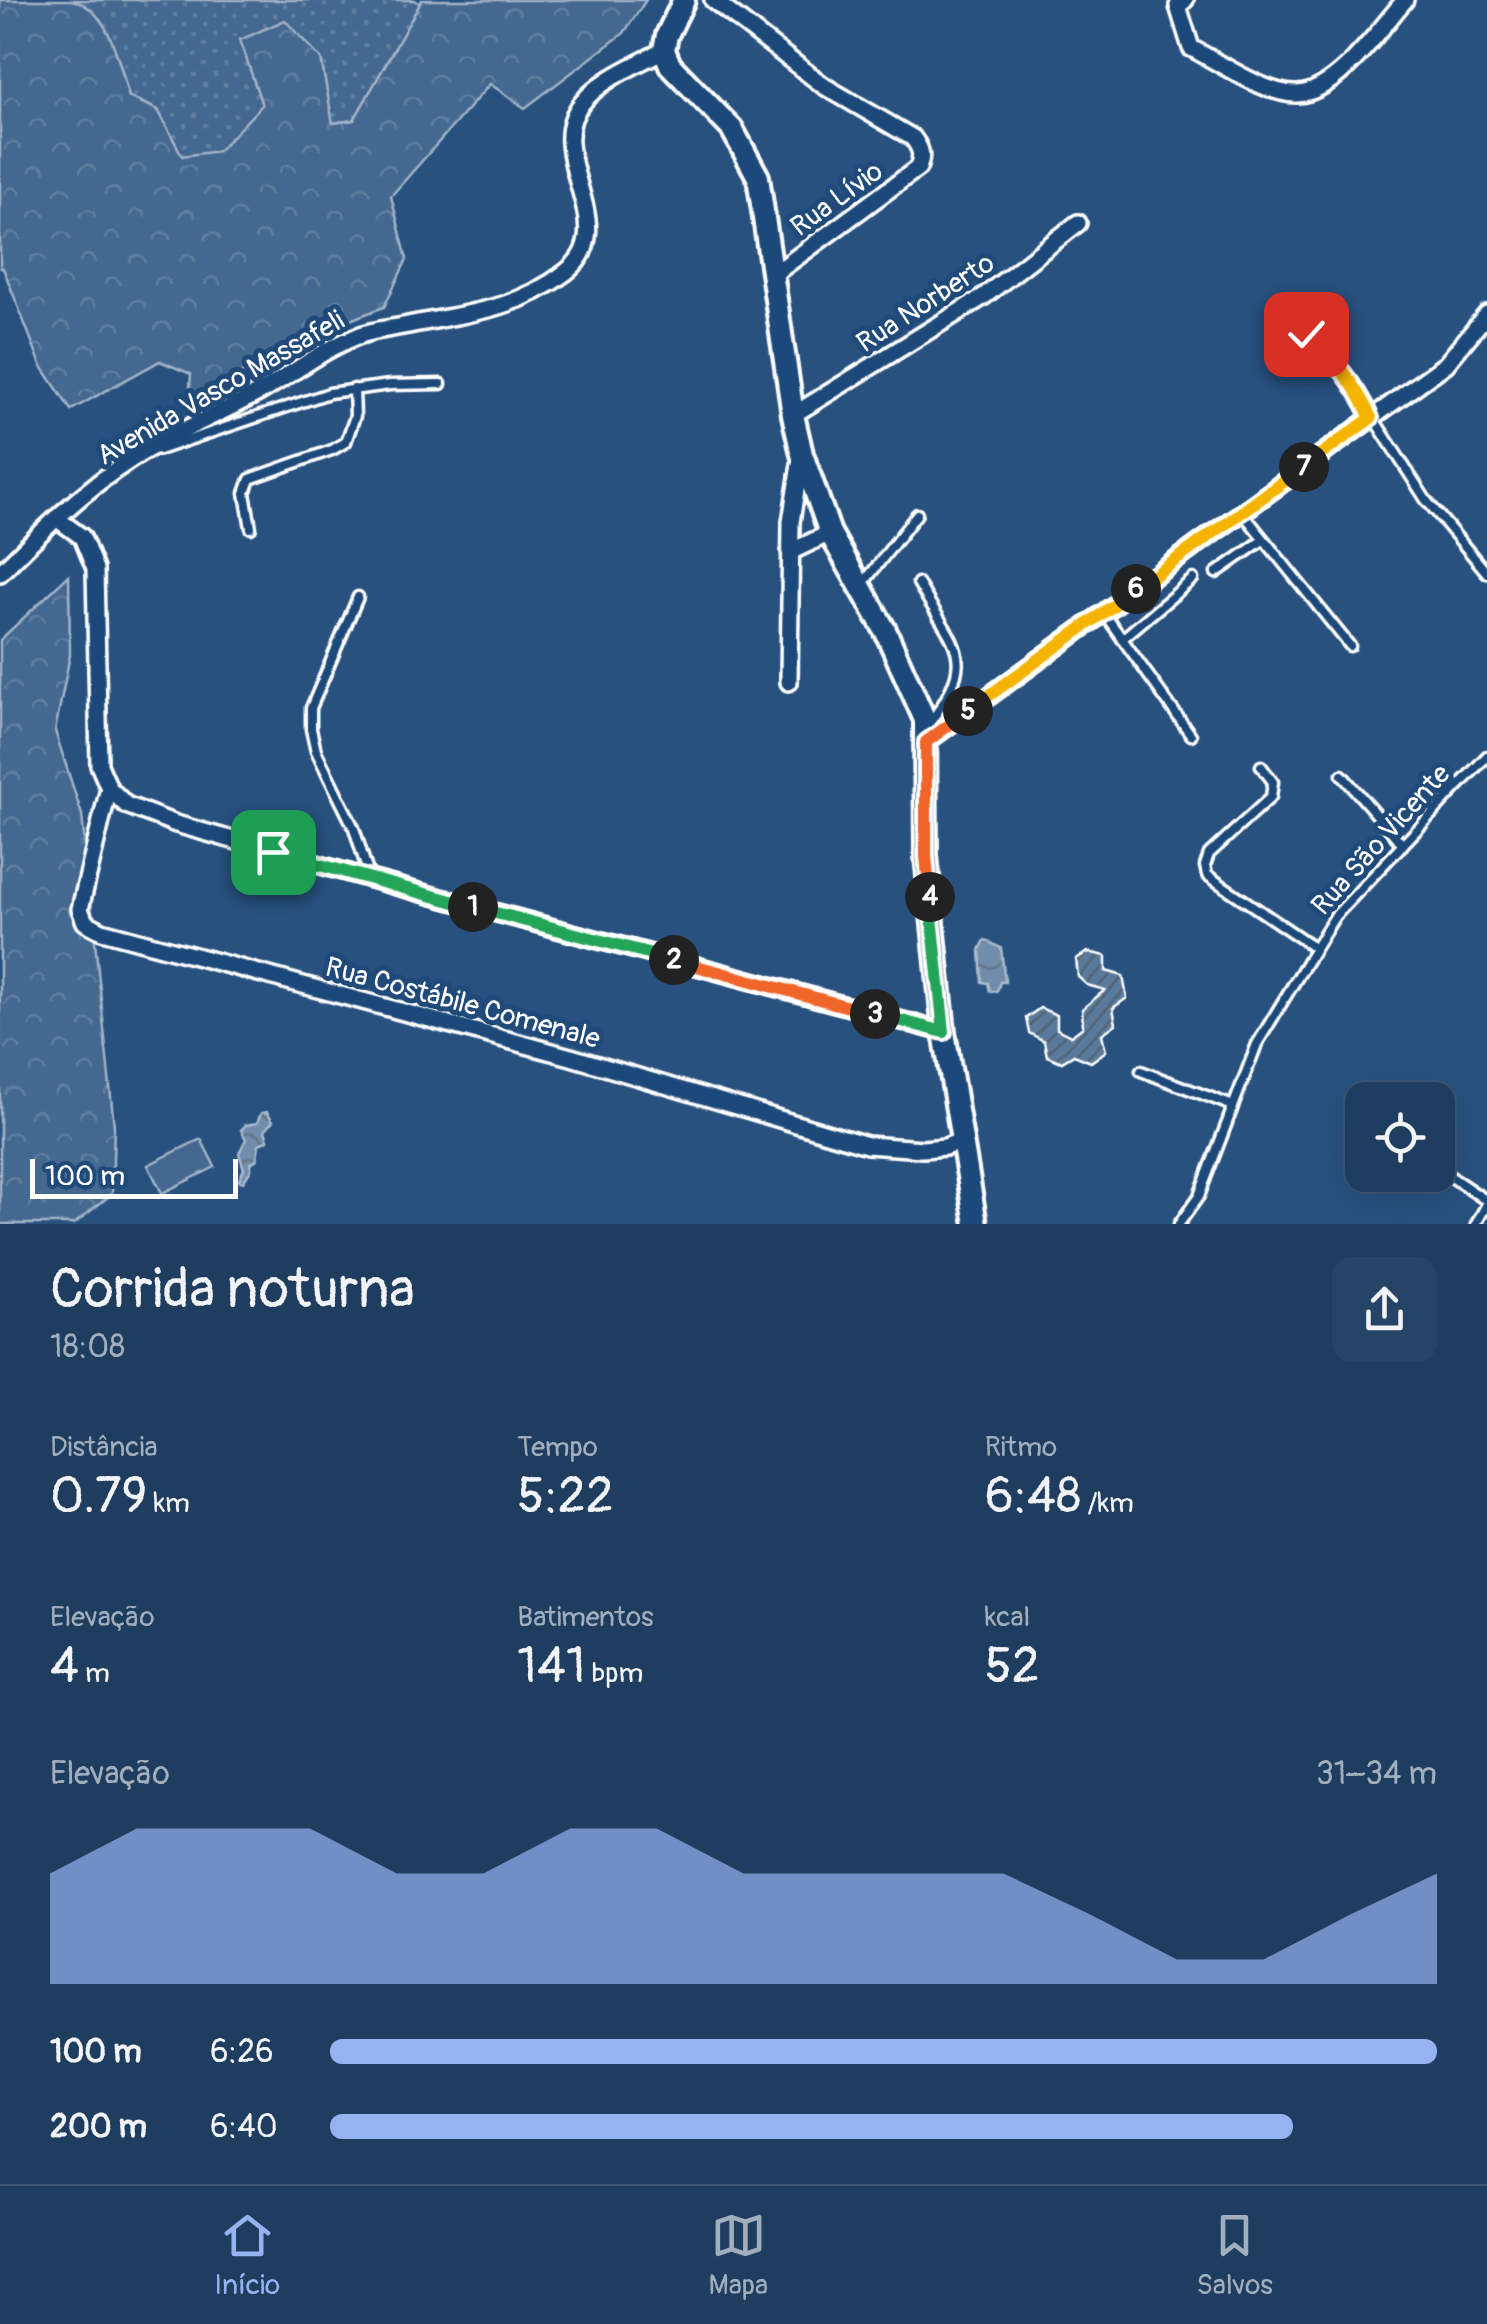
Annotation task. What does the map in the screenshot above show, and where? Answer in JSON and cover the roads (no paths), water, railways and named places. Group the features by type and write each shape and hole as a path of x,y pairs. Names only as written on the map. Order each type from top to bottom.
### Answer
{"street":[{"path":"684,0 664,50 670,65 732,129 758,177 792,415 802,454 830,533 910,680 925,720 926,856 944,1032 976,1224"},
{"name":"Rua Lívio","path":"713,0 824,86 913,138 920,148 918,168 774,274"},
{"path":"1185,0 1178,6 1191,48 1268,88 1295,94 1318,90 1344,70 1406,0"},
{"name":"Avenida Vasco Massafeli","path":"0,573 56,518 131,460 260,392 331,348 362,334 508,306 548,287 572,268 584,252 588,234 587,214 568,146 570,123 580,104 601,84 664,50"},
{"name":"Rua Norberto","path":"792,415 983,297 1078,223"},
{"path":"926,736 1446,364 1487,314"},
{"path":"788,682 793,501 802,454"},
{"path":"56,518 82,537 95,568 99,765 110,788 126,804 152,816 370,879 944,1032"},
{"path":"790,552 830,533"},
{"name":"Rua Costábile Comenale","path":"110,788 80,908 84,922 102,931 571,1056 867,1145 945,1148 963,1140"}],"lane":[{"path":"1306,334 1338,362 1426,500 1487,573"},
{"path":"131,460 329,393 440,384"},
{"path":"252,528 245,493 250,479 346,442 355,416 354,389"},
{"path":"1242,512 1350,646"},
{"path":"859,588 917,514"},
{"path":"1216,573 1262,540"},
{"path":"1122,639 1194,579"},
{"path":"918,584 957,651 960,665 956,684 926,736"},
{"path":"358,597 311,708 311,729 316,751 354,828 370,879"},
{"path":"1103,612 1192,735"},
{"name":"Rua São Vicente","path":"1178,1224 1199,1196 1256,1044 1335,916 1487,756"},
{"path":"1261,766 1273,782 1271,797 1209,854 1207,876 1315,948"},
{"path":"1342,775 1403,844"},
{"path":"1140,1070 1233,1106"},
{"path":"1455,1180 1487,1202 1476,1224"}],"water":[{"path":"985,940 1001,948 1005,982 1000,982 997,991 990,991 988,983 982,982 980,950"},
{"path":"267,1112 273,1121 265,1130 268,1140 259,1144 257,1159 251,1163 243,1182 239,1180 244,1169 239,1153 246,1139 241,1130 257,1123 261,1113"}]}
